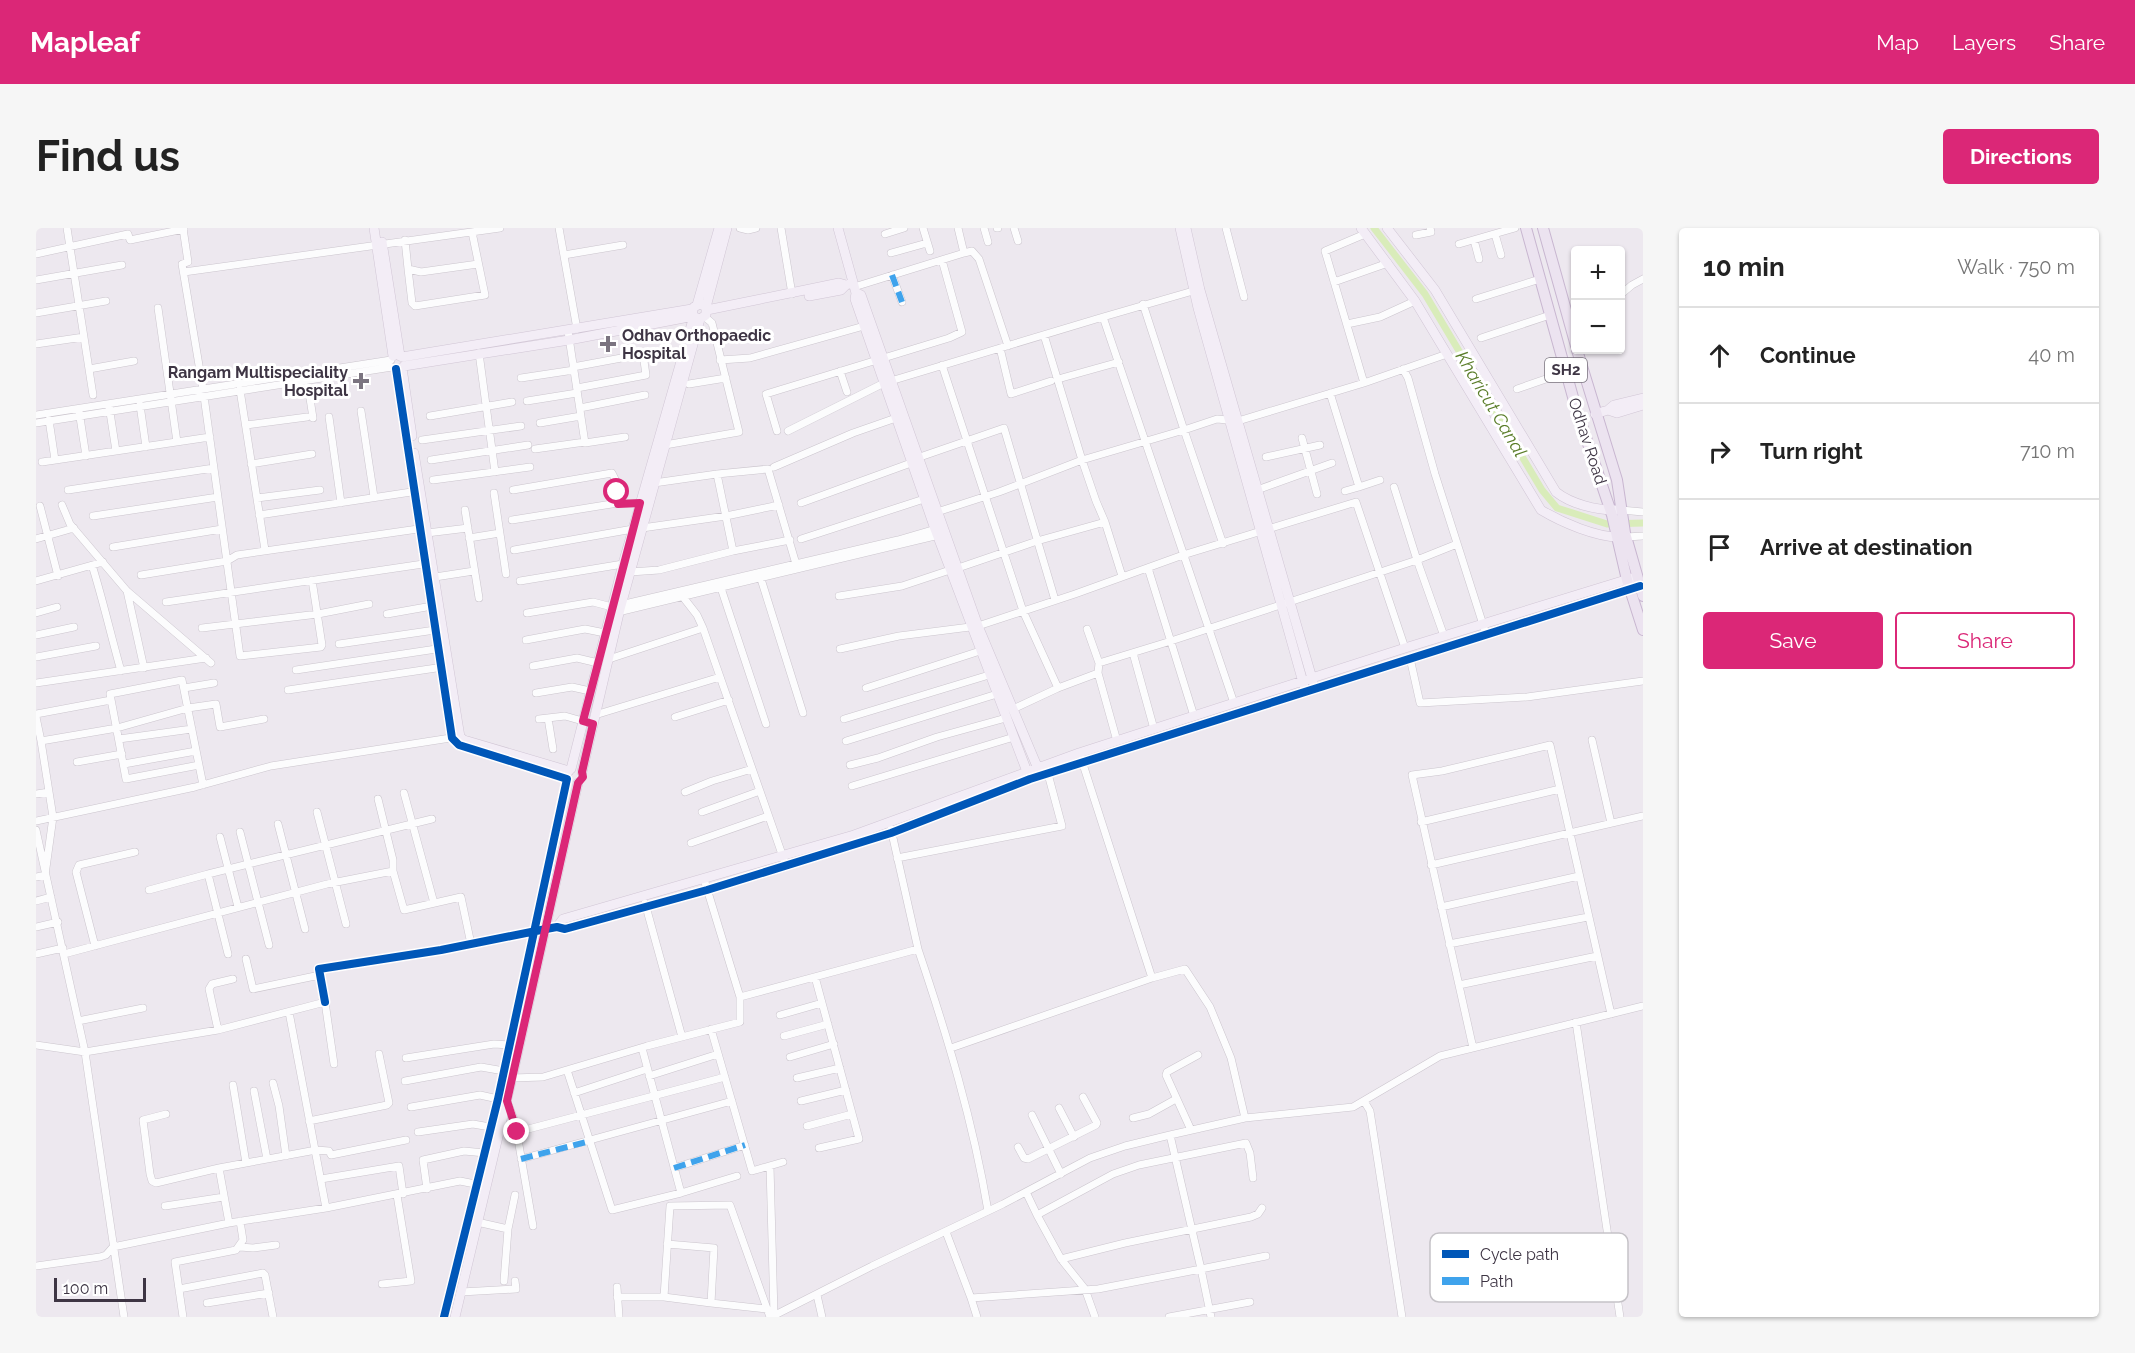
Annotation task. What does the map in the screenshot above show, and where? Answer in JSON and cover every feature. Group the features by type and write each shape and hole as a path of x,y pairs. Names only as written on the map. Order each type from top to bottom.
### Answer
{"main road":[{"name":"Odhav Road","path":"1526,228 1566,372 1616,513"},
{"name":"Odhav Road","path":"1543,228 1571,316"},
{"name":"Odhav Road","path":"1578,354 1617,480 1616,513"},
{"name":"SH2","path":"1616,513 1635,586 1643,630"}],"street":[{"path":"67,228 93,395"},
{"path":"374,228 379,243 424,530 435,630 442,648"},
{"path":"379,243 380,228"},
{"path":"184,272 379,243 500,228"},
{"path":"559,228 564,255 574,369 585,441"},
{"path":"455,1317 477,1222 490,1127 512,1078 578,783 582,780 609,659 623,564 654,483 665,445 701,312 719,228"},
{"path":"444,1317 482,1185 502,1100 504,1071 569,773 605,633 630,572 640,503 727,228"},
{"path":"740,228 748,230 756,228"},
{"path":"781,228 792,294"},
{"path":"838,228 855,299 914,460 924,499 940,531 974,626 1042,773 1062,826 897,858"},
{"path":"885,234 904,228"},
{"path":"923,228 930,251"},
{"path":"958,228 964,253"},
{"path":"984,228 988,242"},
{"path":"1014,228 1018,241"},
{"path":"1180,228 1193,291 1257,490 1265,531"},
{"path":"1186,228 1235,421 1310,690"},
{"path":"1226,228 1244,297"},
{"path":"1387,228 1435,290 1556,492 1566,500 1616,513 1643,512"},
{"path":"1416,235 1431,232 1430,228"},
{"path":"1459,244 1515,228"},
{"path":"36,254 128,234 130,240 183,229 188,262 183,264 184,272 210,437 240,656 318,648 322,645 312,580"},
{"path":"1364,383 1325,251 1363,231 1415,301 1541,510 1565,522 1622,536 1643,536"},
{"path":"405,240 412,303 415,306 485,295 472,232"},
{"path":"1496,232 1501,255"},
{"path":"1474,240 1479,259"},
{"path":"891,253 927,243"},
{"path":"564,255 623,245"},
{"path":"36,423 109,407 841,290 964,253 975,252 1004,347 1011,394 1119,362"},
{"path":"777,432 766,394 950,338 962,332 942,260"},
{"path":"1334,282 1388,263"},
{"path":"408,269 421,272 478,264"},
{"path":"36,280 122,265"},
{"path":"892,275 902,302"},
{"path":"1476,299 1540,279"},
{"path":"1625,291 1643,279"},
{"path":"701,312 840,283 852,287 861,295 879,360"},
{"path":"788,431 887,382 1193,291"},
{"path":"36,313 106,301"},
{"path":"1347,324 1380,317 1415,301"},
{"path":"1143,304 1223,544"},
{"path":"158,308 177,442"},
{"path":"665,445 739,432 712,323 701,312"},
{"path":"1481,338 1550,315"},
{"path":"1103,317 1233,703"},
{"path":"720,360 750,358 864,326"},
{"path":"398,362 479,353 571,333"},
{"path":"1044,335 1054,380 1122,576"},
{"path":"36,345 84,337"},
{"path":"479,353 495,472"},
{"path":"521,378 643,354 646,375 527,401"},
{"path":"937,512 1082,460 1216,419 1235,421 1364,383 1447,354"},
{"path":"89,369 134,361"},
{"path":"942,365 1023,611 1058,688"},
{"path":"1403,369 1408,378 1435,474 1486,634"},
{"path":"840,371 847,392"},
{"path":"1517,388 1566,372"},
{"path":"203,392 240,390 307,377"},
{"path":"246,425 310,417 307,377"},
{"path":"689,384 726,378"},
{"path":"887,382 896,418 937,512 940,531"},
{"path":"240,390 265,550"},
{"path":"1330,393 1359,487"},
{"path":"540,423 645,395"},
{"path":"109,407 141,405 171,397"},
{"path":"1595,414 1608,410 1614,405 1643,398"},
{"path":"430,417 513,402"},
{"path":"141,405 146,447"},
{"path":"1608,410 1617,413 1643,405"},
{"path":"109,407 116,451"},
{"path":"361,411 374,498"},
{"path":"36,415 79,412"},
{"path":"79,412 86,456"},
{"path":"329,417 341,502"},
{"path":"774,467 853,433 896,418"},
{"path":"49,420 55,460"},
{"path":"422,440 520,426"},
{"path":"801,503 966,440 1004,428 1055,600"},
{"path":"42,462 210,437"},
{"path":"431,460 492,450 585,441 585,443 625,437"},
{"path":"1302,438 1317,494"},
{"path":"1266,457 1320,445"},
{"path":"251,464 312,454"},
{"path":"1257,490 1332,463"},
{"path":"433,480 530,467"},
{"path":"68,490 214,468"},
{"path":"654,483 768,469 796,564"},
{"path":"513,490 612,472 616,481 618,504"},
{"path":"717,474 733,551"},
{"path":"1344,491 1380,480"},
{"path":"1394,487 1444,636"},
{"path":"257,498 320,490"},
{"path":"259,515 417,491"},
{"path":"494,493 506,574"},
{"path":"93,516 218,497"},
{"path":"801,539 924,499"},
{"path":"840,649 899,636 974,626 1183,555 1356,502 1405,648"},
{"path":"512,520 618,504 640,503"},
{"path":"36,683 89,674 208,661 127,591 74,528 62,505"},
{"path":"514,550 638,528 726,516 779,505"},
{"path":"40,506 58,576"},
{"path":"465,510 479,598"},
{"path":"839,596 902,586 1037,541 1105,522"},
{"path":"36,539 74,528"},
{"path":"141,575 227,561 237,555 265,550 424,530 468,528"},
{"path":"113,547 222,529"},
{"path":"616,609 940,531"},
{"path":"527,613 593,602 616,609 683,597 761,579 940,531"},
{"path":"469,537 500,533"},
{"path":"630,572 659,570 733,551 790,540"},
{"path":"1099,663 1417,560 1457,544"},
{"path":"36,581 103,562"},
{"path":"429,563 435,577 444,667 456,737"},
{"path":"166,602 429,563"},
{"path":"520,581 623,564"},
{"path":"92,565 107,612 121,671"},
{"path":"1148,568 1194,716"},
{"path":"435,577 474,571"},
{"path":"761,579 803,713"},
{"path":"1042,773 1079,753 1405,648 1482,624 1635,586"},
{"path":"334,1064 319,969 557,927 565,929 704,879 784,860 890,828 1029,775 1082,762 1635,586"},
{"path":"721,588 766,724"},
{"path":"127,591 144,668"},
{"path":"683,597 697,615 703,628 784,860"},
{"path":"201,628 318,614 369,604"},
{"path":"387,614 432,606"},
{"path":"36,614 57,607"},
{"path":"974,626 980,651 1029,775"},
{"path":"36,635 74,627"},
{"path":"609,659 703,628"},
{"path":"1087,628 1099,663 1098,673 1117,741"},
{"path":"526,640 585,629 605,633"},
{"path":"339,644 435,630"},
{"path":"36,657 96,646"},
{"path":"296,670 442,648"},
{"path":"866,688 980,651"},
{"path":"1133,653 1154,729"},
{"path":"533,666 577,658 598,663"},
{"path":"1410,658 1420,703 1527,697 1643,681"},
{"path":"288,690 444,667"},
{"path":"1013,709 1098,673"},
{"path":"844,719 989,675"},
{"path":"539,720 565,716 583,721 594,720 720,677"},
{"path":"199,765 126,779 110,694 182,680 188,708 203,785"},
{"path":"184,688 214,683"},
{"path":"536,693 572,687 590,691"},
{"path":"846,741 997,694"},
{"path":"45,875 53,817 36,716 111,700"},
{"path":"675,717 729,700"},
{"path":"40,745 117,728 188,708 216,704 220,727 264,720"},
{"path":"548,718 553,749"},
{"path":"850,765 1006,718"},
{"path":"119,739 192,729"},
{"path":"36,821 203,785 271,766 456,737 569,773 578,769 582,772"},
{"path":"852,786 1014,737"},
{"path":"1592,740 1611,823"},
{"path":"1473,1048 1412,776 1550,745 1611,1014"},
{"path":"124,764 196,751"},
{"path":"1079,753 1152,978"},
{"path":"77,762 122,754"},
{"path":"686,792 712,781 752,769"},
{"path":"569,773 573,784 578,783"},
{"path":"36,775 46,774"},
{"path":"1421,822 1560,789"},
{"path":"702,812 760,791"},
{"path":"36,794 49,792"},
{"path":"404,793 434,903"},
{"path":"378,799 394,866 393,872 404,910 461,897 471,944"},
{"path":"317,812 346,924"},
{"path":"691,843 768,816"},
{"path":"1431,865 1643,816"},
{"path":"149,890 432,819"},
{"path":"278,824 305,929"},
{"path":"890,828 918,949 951,1048 979,1158 988,1211"},
{"path":"36,830 38,848 58,922 85,1052 124,1317"},
{"path":"240,832 268,945"},
{"path":"220,837 238,907"},
{"path":"95,946 76,872 77,868 79,865 135,852"},
{"path":"645,902 707,890 784,860"},
{"path":"36,954 95,946 335,882 393,872"},
{"path":"208,874 228,954"},
{"path":"36,877 45,875"},
{"path":"1441,907 1579,876"},
{"path":"512,1078 543,1077 741,1022 740,997 704,879"},
{"path":"36,901 51,897"},
{"path":"645,902 682,1037"},
{"path":"1449,944 1588,917"},
{"path":"36,927 58,922"},
{"path":"740,997 918,949"},
{"path":"1459,986 1597,956"},
{"path":"246,959 253,989 320,975"},
{"path":"951,1048 1152,978 1185,969 1210,1007 1231,1058 1245,1118"},
{"path":"815,977 859,1139 819,1148"},
{"path":"218,1029 209,989 212,984 233,980"},
{"path":"36,1045 85,1052 218,1029 325,1002"},
{"path":"780,1015 822,1002"},
{"path":"772,1316 946,1232 1090,1158 1125,1146 1245,1118 1353,1107 1440,1056 1643,1006"},
{"path":"78,1021 143,1008"},
{"path":"289,1012 326,1208"},
{"path":"1576,1022 1607,1233"},
{"path":"784,1036 828,1024"},
{"path":"711,1029 752,1171 783,1162"},
{"path":"406,1058 494,1044 510,1045"},
{"path":"790,1057 834,1044"},
{"path":"642,1048 681,1193"},
{"path":"309,1121 387,1105 380,1054"},
{"path":"574,1093 718,1054"},
{"path":"1191,1130 1167,1078 1167,1072 1198,1055"},
{"path":"405,1081 481,1067 504,1071"},
{"path":"797,1078 840,1068"},
{"path":"567,1070 612,1210 737,1176"},
{"path":"517,1132 725,1077"},
{"path":"273,1083 286,1156"},
{"path":"233,1085 246,1163"},
{"path":"801,1101 846,1090"},
{"path":"254,1091 267,1159"},
{"path":"411,1107 480,1095 502,1100"},
{"path":"1018,1147 1025,1159 1097,1125 1083,1097"},
{"path":"1133,1118 1149,1114 1176,1099"},
{"path":"502,1100 517,1132 534,1226"},
{"path":"521,1159 732,1101"},
{"path":"1364,1101 1370,1111 1402,1317"},
{"path":"1059,1108 1074,1137"},
{"path":"166,1114 143,1120 150,1174 152,1181 156,1183 219,1168 316,1150 329,1150 331,1155 406,1140"},
{"path":"807,1126 852,1114"},
{"path":"1032,1115 1061,1174"},
{"path":"418,1132 474,1124 490,1127"},
{"path":"1170,1135 1211,1313"},
{"path":"1037,1215 1113,1174 1139,1165 1246,1143 1250,1153 1253,1178"},
{"path":"674,1168 745,1145"},
{"path":"427,1189 423,1160 464,1151 485,1153"},
{"path":"321,1179 399,1166 400,1194 411,1281 382,1284"},
{"path":"770,1166 772,1316"},
{"path":"219,1168 229,1223"},
{"path":"36,1266 100,1257 113,1247 229,1223 326,1208 460,1181 482,1185"},
{"path":"1026,1192 1061,1259 1085,1289 1095,1317"},
{"path":"504,1281 508,1229 515,1195"},
{"path":"165,1206 224,1197"},
{"path":"664,1297 670,1206 730,1205 767,1309 772,1316"},
{"path":"1061,1259 1125,1243 1251,1217 1258,1215 1262,1208"},
{"path":"183,1317 176,1263 179,1260 236,1250 243,1240 240,1221"},
{"path":"477,1222 508,1229"},
{"path":"946,1232 977,1317"},
{"path":"668,1244 714,1248 711,1303"},
{"path":"240,1247 276,1245"},
{"path":"971,1298 1098,1289 1266,1256"},
{"path":"179,1288 263,1273 273,1317"},
{"path":"461,1293 516,1289 514,1281"},
{"path":"617,1287 619,1317"},
{"path":"207,1303 269,1293"},
{"path":"817,1295 822,1317"},
{"path":"617,1297 664,1297 767,1309"},
{"path":"1169,1317 1211,1313 1250,1302"},
{"path":"1618,1302 1620,1317"}],"waterway":[{"name":"Kharicut Canal","path":"1374,228 1425,294 1542,490 1557,508 1607,524 1643,523"}],"marked path":[{"path":"892,275 902,302"},
{"path":"521,1159 590,1141"},
{"path":"674,1168 745,1145"}],"cycle path":[{"path":"396,369 452,738 459,745 567,779 498,1099 444,1317"},
{"path":"325,1002 319,969 441,950 557,927 565,929 707,890 891,833 1030,779 1640,586"}],"place":[{"name":"Odhav Orthopaedic Hospital","path":"608,344"},
{"name":"Rangam Multispeciality Hospital","path":"361,381"}],"route":[{"path":"517,1132 507,1101 578,783 583,777 582,772 593,724 583,721 640,503 618,504 617,492"}]}
